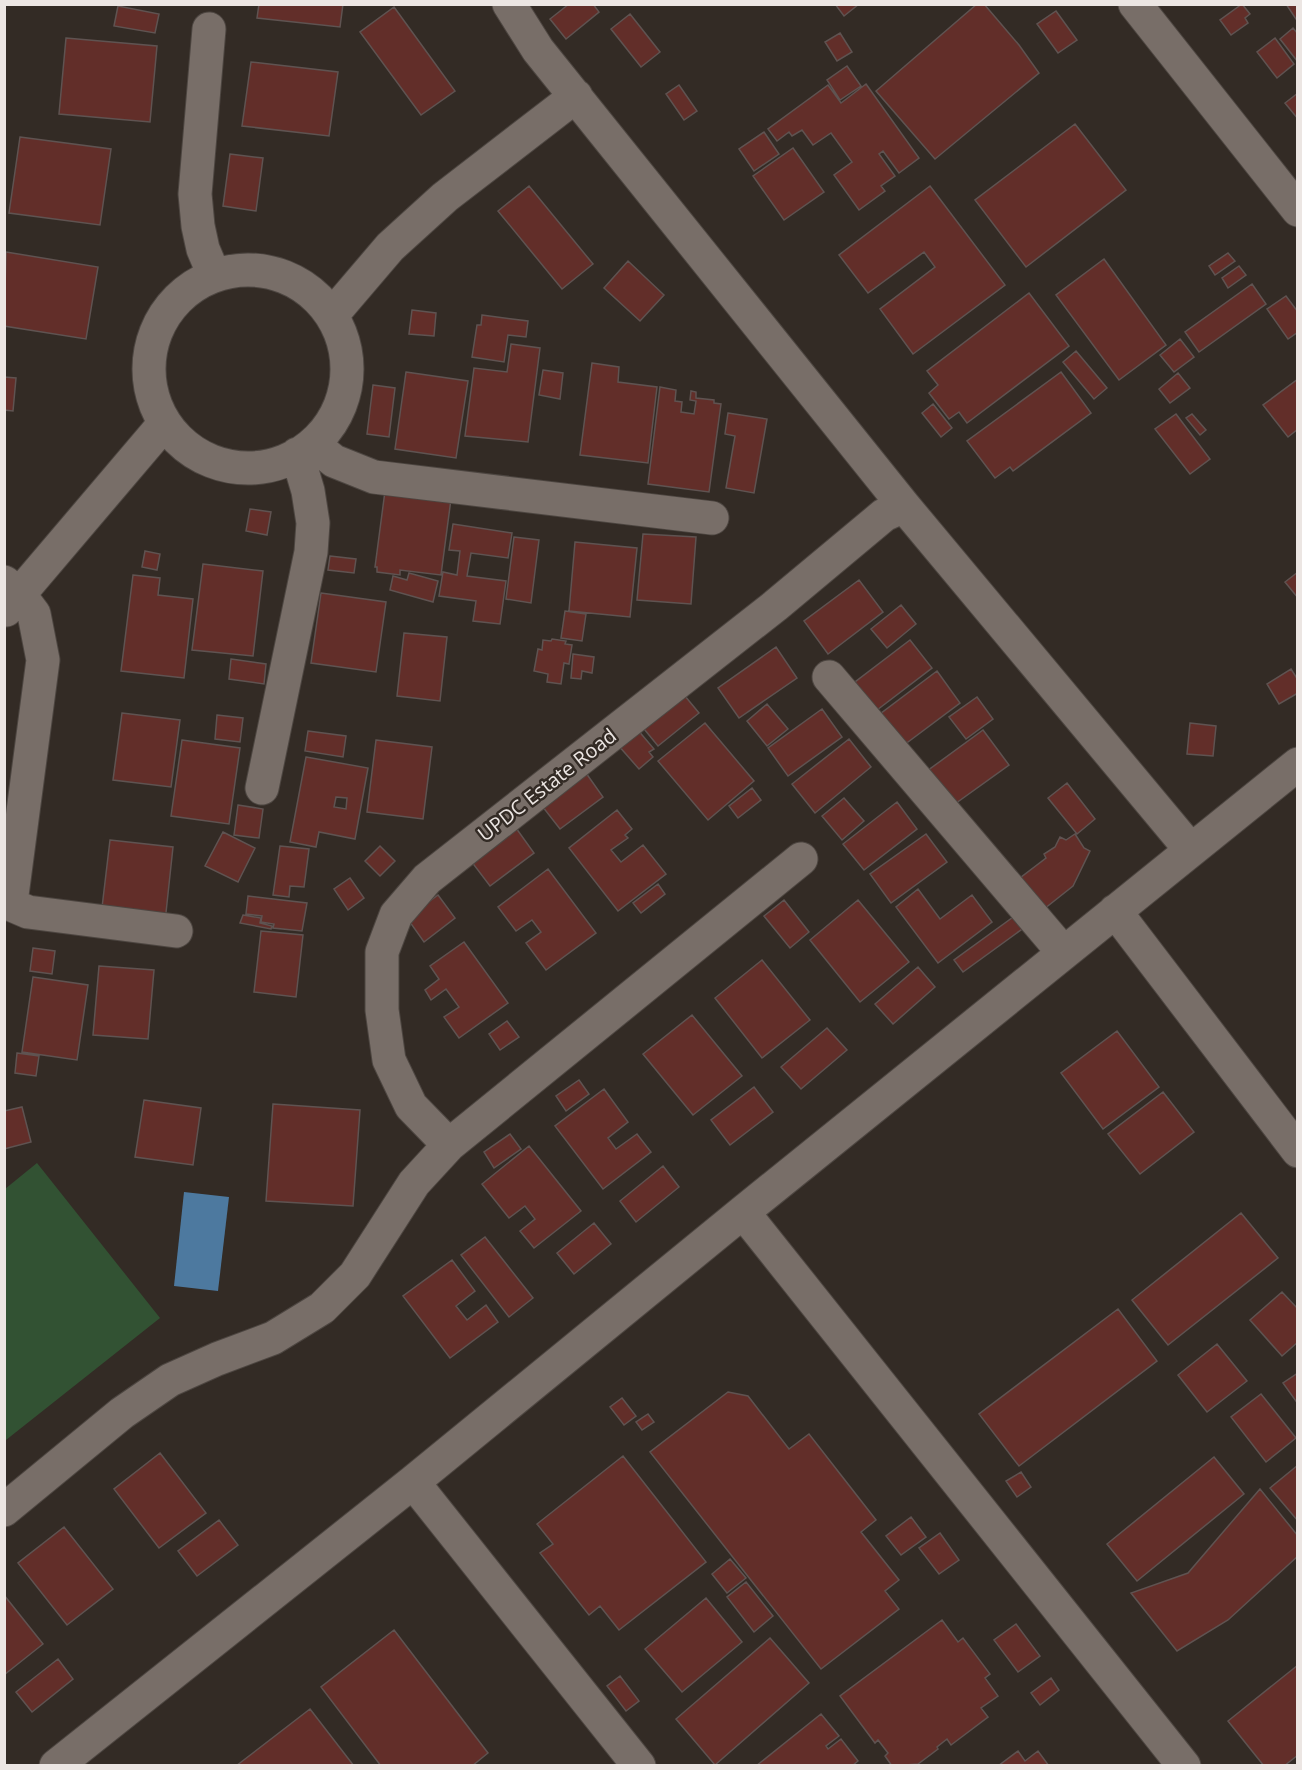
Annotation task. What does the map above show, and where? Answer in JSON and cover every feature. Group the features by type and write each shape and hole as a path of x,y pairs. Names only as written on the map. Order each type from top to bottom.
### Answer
{"street":[{"path":"509,4 538,50 904,506 1190,849"},
{"path":"1135,4 1298,210"},
{"path":"209,29 195,194 200,238 214,275"},
{"path":"332,315 390,247 437,204 576,96"},
{"path":"248,269 279,274 309,290 332,315 346,347 347,382 335,418 305,449 283,462 249,469 214,463 188,449 164,424 150,392 148,358 161,319 184,292 214,275 248,269"},
{"path":"164,424 9,596 34,614 43,660 12,895 14,906 28,912 176,931"},
{"path":"305,449 374,477 712,518"},
{"path":"262,788 311,552 314,523 308,491 305,449"},
{"name":"UPDC Estate Road","path":"449,1145 411,1106 389,1060 382,1010 382,952 396,915 427,879 775,606 884,515 904,506"},
{"path":"829,677 1063,952"},
{"path":"66,1762 1190,849 1298,764"},
{"path":"4,1510 122,1413 170,1380 273,1338 322,1308 355,1275 414,1183 449,1145 801,859"},
{"path":"1114,911 1298,1151"},
{"path":"743,1212 1184,1766"},
{"path":"413,1482 639,1766"}],"green space":[{"path":"37,1163 160,1318 6,1440 5,1189"}],"water":[{"path":"184,1192 229,1197 218,1291 174,1286"}],"building":[{"path":"259,4 343,4 340,27 257,18"},
{"path":"569,4 593,4 599,12 566,39 550,19"},
{"path":"835,4 859,4 844,16"},
{"path":"977,4 984,4 1019,45 1039,73 935,159 876,91"},
{"path":"1242,4 1250,14 1245,18 1248,23 1231,35 1220,20"},
{"path":"1286,4 1298,4 1298,22"},
{"path":"118,6 159,14 155,33 114,26"},
{"path":"394,7 455,91 421,115 360,32"},
{"path":"1056,11 1077,40 1058,53 1037,24"},
{"path":"630,14 660,52 641,67 611,29"},
{"path":"1293,28 1298,34 1298,62 1280,39"},
{"path":"840,33 852,52 837,61 825,42"},
{"path":"66,38 157,46 150,122 59,114"},
{"path":"1275,38 1294,64 1277,78 1257,52"},
{"path":"251,62 338,72 329,136 242,126"},
{"path":"847,66 861,86 840,100 827,80"},
{"path":"866,84 919,158 899,173 883,151 879,154 895,176 881,186 885,191 859,210 834,175 852,162 831,133 813,145 802,130 792,136 789,132 777,141 768,129 828,85 841,103"},
{"path":"679,85 697,111 684,120 666,94"},
{"path":"1298,93 1298,119 1285,103"},
{"path":"1075,124 1126,190 1026,267 975,200"},
{"path":"764,132 779,154 754,171 739,149"},
{"path":"20,137 111,149 100,225 9,213"},
{"path":"793,148 824,192 784,220 753,176"},
{"path":"230,154 263,158 256,211 223,206"},
{"path":"529,186 593,264 562,289 498,211"},
{"path":"930,186 1005,285 913,354 880,309 935,267 924,252 868,293 839,255"},
{"path":"6,252 98,267 86,339 4,326"},
{"path":"1228,253 1235,261 1215,275 1209,266"},
{"path":"1104,259 1166,345 1119,380 1056,295"},
{"path":"628,261 664,295 640,321 604,288"},
{"path":"1239,266 1246,275 1228,288 1222,278"},
{"path":"1252,284 1266,304 1199,352 1185,332"},
{"path":"1029,293 1069,346 967,423 959,412 949,419 929,393 938,385 927,371"},
{"path":"1286,296 1298,312 1298,332 1288,339 1267,309"},
{"path":"412,310 436,313 434,336 409,334"},
{"path":"482,315 528,321 526,337 508,335 504,362 472,357 477,325 481,325"},
{"path":"1180,339 1194,357 1174,372 1160,355"},
{"path":"511,344 540,348 528,442 465,436 474,368 507,372"},
{"path":"1076,351 1107,388 1094,399 1063,362"},
{"path":"592,363 619,367 618,382 657,387 648,463 580,455"},
{"path":"543,370 563,373 560,399 539,395"},
{"path":"406,372 468,381 456,458 395,449"},
{"path":"1061,372 1091,413 1013,471 1010,467 995,478 967,441"},
{"path":"1178,373 1190,388 1170,403 1159,389"},
{"path":"4,377 16,378 13,411 4,410"},
{"path":"1298,379 1298,429 1288,437 1263,405"},
{"path":"373,385 395,388 389,437 367,434"},
{"path":"660,387 676,390 675,401 682,402 681,412 694,414 696,401 690,400 691,391 696,392 696,398 714,400 714,403 721,404 709,492 648,484"},
{"path":"933,404 952,428 941,437 922,413"},
{"path":"728,413 767,419 754,493 726,488 735,436 725,434"},
{"path":"1176,414 1210,459 1190,474 1155,429"},
{"path":"1192,414 1206,430 1200,435 1186,418"},
{"path":"385,491 451,499 441,575 400,570 400,575 377,572 377,567 375,567"},
{"path":"250,509 271,512 267,535 246,531"},
{"path":"453,524 512,533 508,558 471,553 467,576 506,581 500,624 473,621 476,601 439,596 443,572 457,575 460,551 449,550"},
{"path":"643,534 696,537 691,604 637,600"},
{"path":"514,537 539,540 531,603 506,599"},
{"path":"575,542 637,548 630,617 569,611"},
{"path":"145,551 160,554 157,570 142,567"},
{"path":"330,556 356,559 354,573 328,570"},
{"path":"203,564 263,571 253,656 192,650"},
{"path":"1298,572 1298,598 1285,582"},
{"path":"409,573 438,581 433,602 390,590 393,576 407,580"},
{"path":"133,575 160,578 158,595 193,599 184,678 121,671"},
{"path":"859,580 883,612 828,654 804,621"},
{"path":"321,593 386,602 376,672 311,663"},
{"path":"901,605 916,624 887,648 871,629"},
{"path":"565,611 586,614 582,641 561,638"},
{"path":"404,633 447,637 440,701 397,696"},
{"path":"552,639 566,641 565,644 572,645 569,664 564,663 561,684 547,682 548,674 534,671 538,649 542,650 543,640 551,641"},
{"path":"910,640 932,668 877,710 855,682"},
{"path":"776,647 797,678 739,718 718,688"},
{"path":"573,654 594,657 592,673 582,671 581,679 571,678"},
{"path":"231,659 266,664 264,684 229,679"},
{"path":"1291,669 1298,680 1298,693 1279,704 1267,684"},
{"path":"937,671 960,703 904,745 880,714"},
{"path":"680,690 699,713 658,746 640,724"},
{"path":"977,697 993,719 966,739 949,717"},
{"path":"767,704 788,729 767,746 747,721"},
{"path":"822,709 842,737 788,776 768,748"},
{"path":"122,713 180,720 171,787 113,780"},
{"path":"217,715 243,718 240,742 215,739"},
{"path":"705,723 754,781 708,820 658,761"},
{"path":"1190,723 1216,726 1213,756 1187,754"},
{"path":"637,729 654,749 649,752 653,757 639,769 618,745"},
{"path":"983,730 1009,765 952,806 927,771"},
{"path":"308,731 346,736 343,757 305,751"},
{"path":"849,739 871,767 815,813 792,784"},
{"path":"182,740 240,748 229,824 171,816"},
{"path":"376,740 432,747 423,819 367,812"},
{"path":"306,757 368,768 355,839 319,832 316,847 290,842","holes":["336,797 347,798 346,809 334,807"]},
{"path":"586,773 603,797 560,829 542,806"},
{"path":"1067,783 1095,819 1077,834 1048,798"},
{"path":"752,788 761,800 738,818 729,806"},
{"path":"844,798 864,821 842,840 822,816"},
{"path":"897,802 917,829 864,870 843,844"},
{"path":"238,805 263,809 259,838 234,835"},
{"path":"617,810 632,829 625,835 628,838 611,850 621,862 643,845 666,874 618,911 569,848"},
{"path":"516,828 534,853 490,886 471,861"},
{"path":"223,832 255,848 238,882 205,866"},
{"path":"926,834 947,862 891,903 870,874"},
{"path":"1075,834 1084,848 1090,851 1073,886 1044,909 1020,878 1046,858 1044,854 1055,847 1060,837 1066,840"},
{"path":"110,840 173,847 165,922 101,916"},
{"path":"280,846 309,849 304,887 290,886 289,897 273,895"},
{"path":"380,846 395,861 380,876 365,861"},
{"path":"548,869 596,933 546,970 526,943 541,932 532,920 516,931 498,907"},
{"path":"350,878 364,898 348,910 334,889"},
{"path":"658,884 665,894 641,913 633,903"},
{"path":"918,889 940,919 972,895 992,922 938,963 896,907"},
{"path":"438,895 455,918 424,942 407,918"},
{"path":"248,896 307,903 302,931 273,928 274,924 261,922 262,916 246,914"},
{"path":"784,900 809,932 790,948 764,916"},
{"path":"858,900 909,962 860,1002 810,940"},
{"path":"243,915 261,918 260,923 272,926 271,929 240,923"},
{"path":"1016,915 1025,927 963,972 954,960"},
{"path":"261,931 303,935 296,997 254,992"},
{"path":"464,942 508,1003 459,1038 444,1017 459,1007 446,989 431,1000 425,990 439,979 430,966"},
{"path":"33,948 55,951 52,974 30,971"},
{"path":"762,960 810,1020 762,1058 715,998"},
{"path":"99,966 154,970 148,1039 93,1035"},
{"path":"918,967 935,987 893,1024 875,1004"},
{"path":"33,977 88,985 77,1060 22,1052"},
{"path":"692,1015 742,1076 693,1115 643,1054"},
{"path":"507,1021 519,1037 500,1050 489,1034"},
{"path":"827,1028 847,1050 801,1089 781,1067"},
{"path":"1117,1031 1159,1087 1103,1129 1061,1073"},
{"path":"17,1053 39,1056 36,1076 15,1073"},
{"path":"579,1080 589,1094 566,1111 556,1096"},
{"path":"754,1087 773,1112 730,1145 711,1120"},
{"path":"604,1089 628,1122 608,1138 616,1149 637,1134 651,1152 603,1189 555,1126"},
{"path":"1163,1092 1194,1132 1140,1174 1108,1134"},
{"path":"144,1100 201,1108 193,1165 135,1157"},
{"path":"273,1104 360,1110 353,1206 266,1201"},
{"path":"22,1107 31,1142 4,1149 4,1111"},
{"path":"510,1134 521,1149 494,1168 484,1152"},
{"path":"529,1146 581,1211 534,1248 520,1231 535,1219 525,1206 509,1218 482,1184"},
{"path":"663,1166 679,1187 636,1222 620,1201"},
{"path":"1241,1213 1278,1258 1168,1345 1132,1300"},
{"path":"594,1223 611,1244 574,1274 557,1253"},
{"path":"485,1237 533,1298 509,1317 461,1255"},
{"path":"452,1260 475,1291 456,1306 467,1320 486,1305 498,1322 450,1358 403,1296"},
{"path":"1282,1292 1298,1309 1298,1342 1282,1356 1250,1320"},
{"path":"1118,1309 1157,1361 1019,1466 979,1414"},
{"path":"1217,1344 1247,1381 1207,1412 1178,1375"},
{"path":"1298,1373 1298,1404 1283,1383"},
{"path":"728,1392 748,1396 789,1449 809,1434 876,1520 861,1532 899,1580 885,1591 899,1609 821,1669 650,1452"},
{"path":"1261,1394 1296,1438 1266,1462 1231,1417"},
{"path":"622,1398 636,1416 624,1425 610,1407"},
{"path":"648,1414 654,1422 642,1430 636,1422"},
{"path":"160,1453 206,1513 159,1548 114,1489"},
{"path":"623,1456 706,1562 619,1630 600,1606 589,1615 540,1553 553,1544 537,1524"},
{"path":"1214,1457 1244,1494 1137,1581 1107,1544"},
{"path":"1298,1465 1298,1521 1270,1488"},
{"path":"1021,1472 1031,1487 1017,1497 1006,1481"},
{"path":"1260,1489 1298,1536 1298,1556 1228,1620 1177,1651 1131,1593 1188,1573"},
{"path":"911,1517 926,1537 901,1555 886,1536"},
{"path":"219,1520 238,1545 197,1576 178,1551"},
{"path":"64,1527 113,1589 67,1625 18,1563"},
{"path":"940,1533 959,1560 939,1574 919,1548"},
{"path":"730,1559 746,1578 727,1593 712,1574"},
{"path":"746,1582 773,1616 754,1632 727,1597"},
{"path":"4,1595 43,1644 4,1675"},
{"path":"706,1598 742,1642 682,1692 645,1649"},
{"path":"942,1620 958,1642 963,1638 990,1674 985,1678 998,1696 981,1708 988,1717 951,1745 947,1739 918,1764 892,1766 885,1756 888,1753 878,1740 875,1743 840,1696"},
{"path":"1016,1624 1040,1656 1018,1672 994,1640"},
{"path":"394,1630 488,1753 472,1766 381,1766 321,1687"},
{"path":"770,1638 809,1683 715,1765 676,1719"},
{"path":"58,1659 73,1679 32,1712 16,1692"},
{"path":"1298,1665 1298,1755 1284,1766 1264,1766 1228,1721"},
{"path":"620,1676 639,1701 626,1711 607,1686"},
{"path":"1051,1678 1059,1690 1040,1705 1031,1693"},
{"path":"310,1709 354,1766 236,1766"},
{"path":"821,1714 839,1736 826,1746 828,1749 841,1739 858,1761 852,1766 756,1766"},
{"path":"1018,1751 1025,1761 1038,1751 1049,1766 998,1766"}]}
